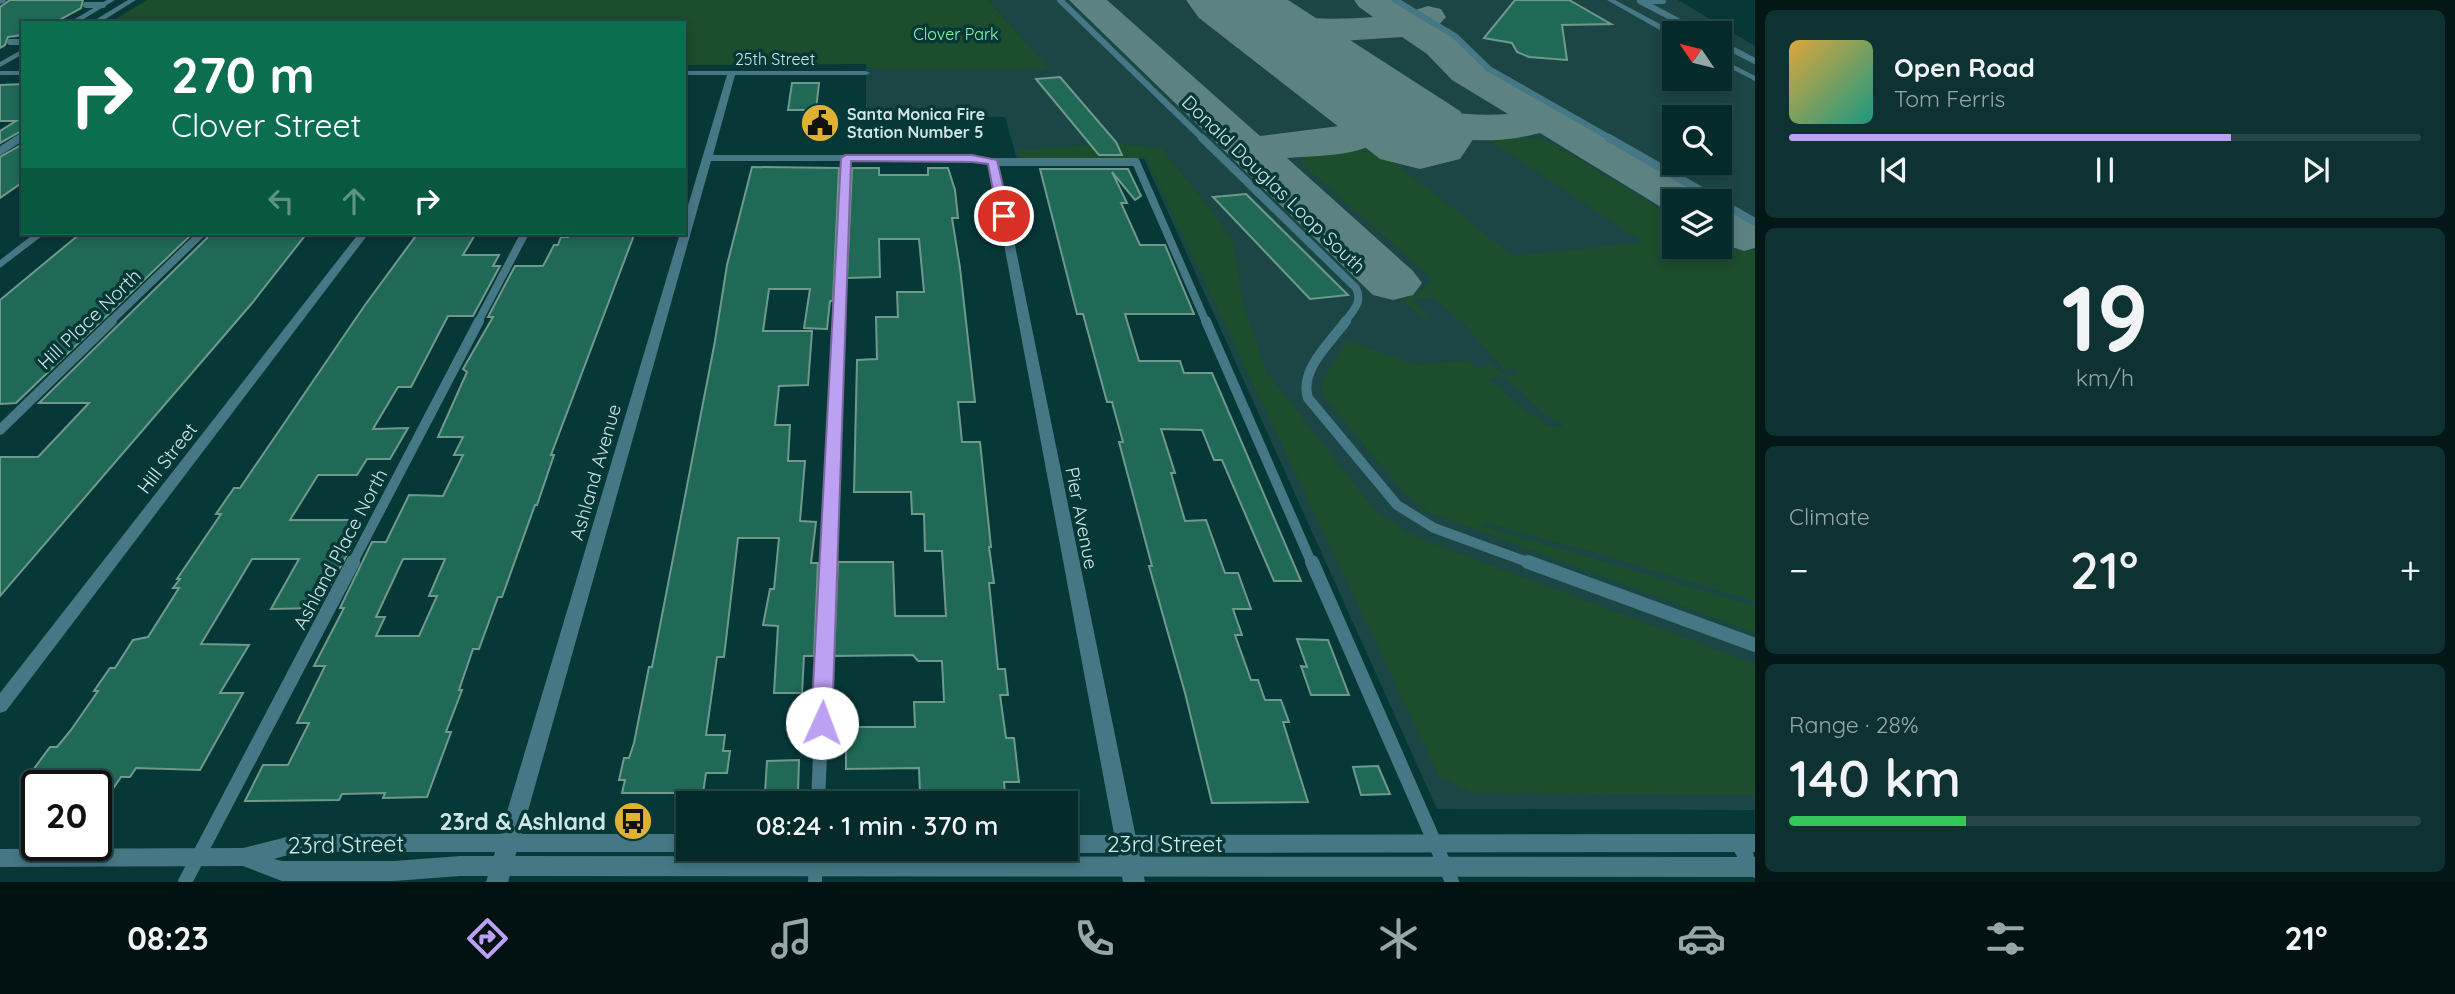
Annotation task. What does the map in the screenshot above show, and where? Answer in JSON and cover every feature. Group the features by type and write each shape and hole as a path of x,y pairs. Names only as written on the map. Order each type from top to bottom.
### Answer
{"street":[{"path":"75,21 112,0"},
{"path":"96,21 133,0"},
{"path":"1610,0 1662,28"},
{"path":"0,69 21,53"},
{"path":"0,69 21,63"},
{"path":"1732,67 1755,79"},
{"path":"0,69 21,73"},
{"name":"25th Street","path":"686,73 866,72"},
{"name":"Ashland Avenue","path":"686,227 732,73"},
{"path":"706,158 972,158 993,162"},
{"name":"Pier Avenue","path":"993,162 1132,875"},
{"path":"0,265 38,235"},
{"name":"Hill Street","path":"0,706 362,235"},
{"name":"Ashland Avenue","path":"499,874 684,235"},
{"name":"23rd Street","path":"0,858 243,857 299,843 676,844"},
{"name":"23rd Street","path":"1078,844 1747,844"},
{"path":"1747,844 1755,868"},
{"name":"23rd Street","path":"243,857 282,871 499,874 815,866 1132,875 1450,875 1755,868"}],"lane":[{"name":"Donald Douglas Loop South","path":"1060,0 1356,288 1360,297 1358,303 1308,373 1304,384 1308,398 1397,505 1434,528 1755,645"},
{"path":"1395,0 1455,36 1489,69 1697,189"},
{"path":"1639,1 1663,1 1661,0"},
{"path":"1639,1 1678,21"},
{"path":"86,5 103,5"},
{"path":"10,42 21,42"},
{"path":"1732,49 1755,61"},
{"path":"0,151 21,137"},
{"path":"819,791 846,158"},
{"path":"993,162 1136,162 1450,875"},
{"path":"1732,209 1755,222"},
{"name":"Hill Place North","path":"0,430 200,235"},
{"name":"Ashland Place North","path":"185,882 524,235"}],"shaded area":[{"path":"988,0 1678,0 1713,21 1662,21 1662,91 1732,91 1732,32 1755,46 1755,810 1437,809 1144,159 1017,159 1005,117 866,117 866,67 1048,69"}],"green space":[{"name":"Clover Park","path":"147,0 988,0 1049,69 886,69 866,67 866,64 686,65 686,21 112,21"},
{"path":"1521,136 1550,142 1662,210 1662,259 1732,259 1732,245 1755,251 1755,602 1610,557 1485,523 1483,526 1755,606 1755,633 1428,512 1403,491 1323,396 1322,381 1347,341 1417,365 1467,360 1479,369 1490,364 1505,376 1518,374 1512,367 1503,372 1501,365 1464,324 1433,297 1412,300 1432,322 1429,322 1398,297 1417,294 1430,281 1429,276 1300,162 1308,154 1376,148 1513,256 1643,242 1487,139","holes":["1504,376 1546,415 1562,423 1563,427 1545,425 1541,418 1534,417 1489,379"]},
{"path":"1115,143 1162,148 1232,238 1243,303 1267,373 1375,510 1407,532 1432,543 1755,664 1755,795 1472,793 1439,776 1146,158 1020,158 1018,150"}],"building":[{"path":"10,0 83,0 81,8 58,21 21,21 21,35 8,37 5,45 0,48 0,7"},
{"path":"1515,0 1569,0 1611,24 1562,25 1567,60 1529,57 1517,52 1512,43 1484,38"},
{"path":"1060,77 1116,142 1122,155 1099,155 1036,79"},
{"path":"792,83 819,83 816,110 788,110"},
{"path":"21,84 21,131 0,143 0,131 16,121 0,121 0,85"},
{"path":"21,145 21,183 0,198 0,157"},
{"path":"752,167 839,168 833,301 830,301 827,329 804,328 810,289 769,289 763,331 812,331 808,385 779,386 775,425 790,425 788,461 805,461 800,521 816,522 811,563 818,563 814,656 804,656 802,693 774,693 778,626 763,625 770,589 774,589 779,538 738,538 724,657 717,657 706,735 725,735 723,751 730,751 727,773 706,773 703,791 622,793 625,780 619,780 624,758 629,758 634,743 649,667 652,667 715,341 727,265"},
{"path":"852,168 879,168 879,175 928,175 928,168 948,168 955,190 958,218 952,218 975,402 958,402 962,442 980,442 994,583 989,583 998,669 1005,669 1008,695 1000,695 1006,738 1014,738 1019,782 1004,782 1005,791 920,791 919,768 846,769 846,727 915,727 914,702 944,702 942,661 918,661 913,655 834,656 838,562 893,562 895,616 946,616 942,551 925,551 924,514 912,514 911,492 854,492 857,360 877,359 876,317 898,317 897,292 924,292 919,239 879,239 880,277 847,278"},
{"path":"1040,169 1128,169 1141,196 1135,200 1112,172 1127,203 1121,203 1140,245 1165,245 1194,314 1125,314 1139,361 1180,361 1184,373 1212,373 1301,581 1274,581 1222,460 1214,460 1202,430 1161,429 1175,473 1171,473 1185,521 1206,520 1225,573 1238,573 1251,609 1233,609 1242,635 1235,635 1251,680 1258,680 1265,700 1281,700 1289,722 1283,722 1308,802 1212,803 1185,693 1149,566 1152,566 1119,442 1123,442 1112,402 1107,402 1083,314 1077,314"},
{"path":"1246,194 1348,295 1310,299 1213,197"},
{"path":"79,235 191,235 16,403 0,404 0,300"},
{"path":"208,235 305,235 253,302 0,596 0,457 38,457 89,403 39,403"},
{"path":"417,235 475,235 463,255 499,255 493,266 500,266 473,316 448,316 411,387 398,387 373,429 408,428 390,459 367,459 357,475 318,475 290,520 352,520 339,542 354,542 318,608 271,609 299,559 252,559 201,644 249,645 220,693 243,693 200,770 136,768 130,777 121,777 112,790 112,770 33,770 50,747 57,747 71,730 98,691 94,691 110,668 115,668 133,640 148,637 179,588 173,588 180,579 177,579 221,514 216,514 234,488 240,488 365,305"},
{"path":"634,235 551,455 554,455 537,505 502,597 498,597 479,649 473,649 459,690 462,690 446,732 451,732 427,797 383,798 385,793 342,794 339,800 245,801 263,765 288,765 309,723 297,723 325,666 314,666 344,608 340,608 372,542 386,542 409,495 443,496 463,455 454,455 463,437 438,437 467,372 463,369 493,317 488,317 515,266 543,266 554,245 558,245 561,237","holes":["403,559 445,559 429,596 437,596 419,636 376,636 385,617 376,617"]},
{"path":"1297,639 1328,640 1349,695 1311,695 1301,666 1307,667"},
{"path":"799,760 798,791 765,791 767,761"},
{"path":"1378,766 1390,794 1361,795 1353,767"}],"taxiway":[{"path":"1086,0 1393,283"},
{"path":"1371,0 1407,24"},
{"path":"1247,13 1278,24 1326,30 1407,24"},
{"path":"1407,24 1428,17"},
{"path":"1407,24 1441,46 1466,71 1667,189"},
{"path":"1264,164 1263,153 1271,147 1330,141 1359,134 1371,127 1379,117 1378,105"},
{"path":"1387,112 1438,125 1493,129 1528,123 1533,115 1526,107"},
{"path":"1732,228 1744,235"}],"runway":[{"path":"1229,0 1420,135"}],"place":[{"name":"Santa Monica Fire Station Number 5","path":"820,123"},
{"name":"23rd & Ashland","path":"633,821"}],"route":[{"path":"822,723 846,158 972,158 993,162 1004,216"}]}
